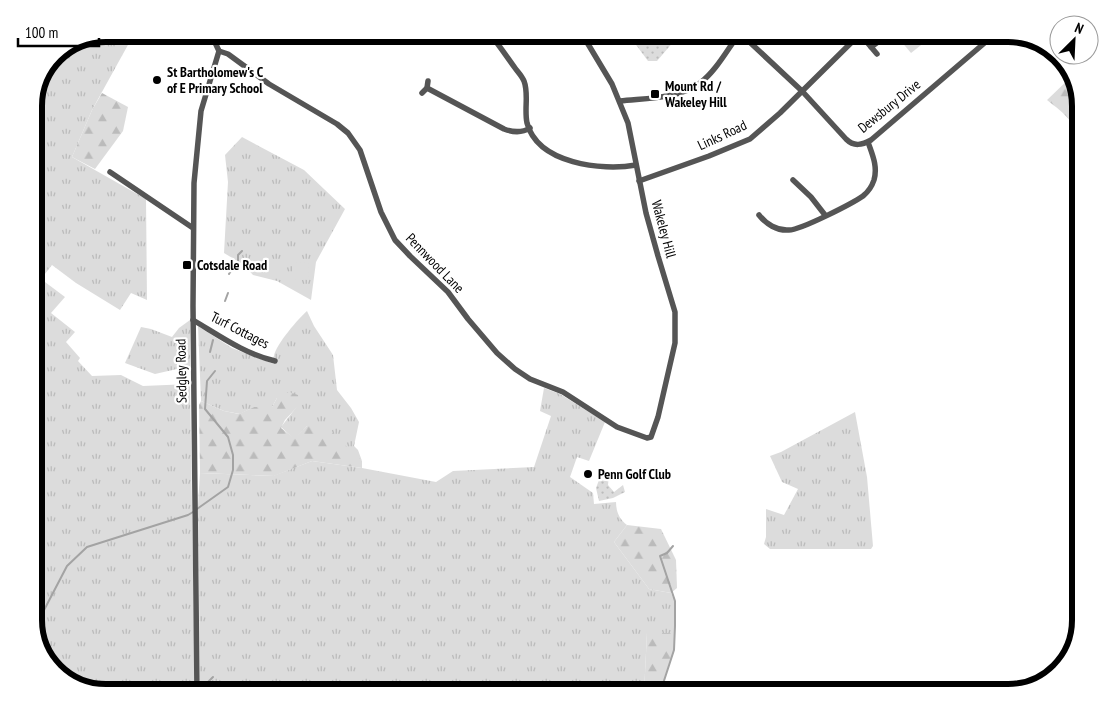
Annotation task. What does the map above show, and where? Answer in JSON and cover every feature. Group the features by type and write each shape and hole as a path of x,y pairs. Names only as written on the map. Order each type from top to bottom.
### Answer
{"street":[{"path":"215,43 219,51"},
{"path":"497,43 524,81 527,121 536,139 546,149 564,158 601,167 619,168 636,165"},
{"name":"Wakeley Hill","path":"587,43 612,84 628,123 639,181 658,256 675,312 675,343 658,417 651,437"},
{"path":"620,101 674,94 692,88 701,82 733,43"},
{"path":"750,43 802,91"},
{"name":"Links Road","path":"639,181 750,139 851,43"},
{"path":"868,43 877,54"},
{"path":"871,47 877,43"},
{"name":"Dewsbury Drive","path":"802,91 849,143 858,145 868,142 984,43"},
{"name":"Sedgley Road","path":"197,684 193,320 194,183 201,111 219,51"},
{"name":"Pennwood Lane","path":"219,51 228,54 269,84 337,124 348,133 360,150 380,212 395,240 448,292 497,353 530,379 563,392 617,427 643,438 651,437"},
{"path":"428,81 428,88"},
{"path":"428,88 504,130 513,132 526,131 530,128"},
{"path":"422,93 428,88"},
{"path":"759,215 764,222 774,227 788,230 803,227 862,196 872,186 874,180 875,165 868,142"},
{"path":"110,172 193,228"},
{"path":"793,180 811,197 825,215"},
{"name":"Turf Cottages","path":"193,320 240,348 275,361"}],"green space":[{"path":"98,43 129,43 92,110 72,157 146,199 147,300 131,293 120,310 76,283 52,265 43,276 43,103 49,78 64,58 86,46"},
{"path":"635,43 672,43 657,61 648,61"},
{"path":"903,43 924,43 911,53"},
{"path":"1066,81 1072,107 1072,123 1062,113 1047,100"},
{"path":"102,93 128,107 123,131 95,169 72,157 92,110"},
{"path":"242,137 304,170 345,209 316,262 311,300 277,281 253,275 244,265 224,253 228,182 225,155"},
{"path":"293,262 309,263 308,280 293,279"},
{"path":"43,280 65,297 51,313 75,332 66,342 80,358 78,361 92,376 121,375 143,386 190,384 195,684 107,684 86,681 71,674 61,666 46,641 43,624"},
{"path":"307,311 314,326 333,355 337,390 359,422 354,446 358,450 362,461 307,426 294,439 281,427 298,405 277,398 272,407 254,407 240,414 224,411 201,401 198,326 232,348 274,364 276,351 283,338"},
{"path":"190,320 190,366 155,374 125,363 141,327 172,337 179,328"},
{"path":"544,388 560,394 605,422 589,461 577,457 570,477 593,493 594,504 616,502 618,515 627,525 614,542 649,589 671,593 675,601 675,633 647,633 644,684 200,684 198,505 200,473 273,476 312,461 436,482 453,471 534,467 551,416 540,411"},
{"path":"289,392 298,395 299,405 285,420 281,428 294,438 307,426 321,422 362,461 362,468 312,461 274,476 200,473 199,405 201,401 224,411 239,414 254,407 272,407 277,398"},
{"path":"855,412 867,477 873,546 871,549 770,549 764,544 766,537 766,509 784,515 798,489 782,482 770,456 781,452"},
{"path":"609,474 608,485 614,492 623,485 625,492 613,498 599,501 596,488 599,480 606,481 607,477 605,475"},
{"path":"627,525 661,529 676,560 677,588 671,593 649,589 614,542"},
{"path":"647,633 675,633 674,650 663,684 644,684"}],"waterway":[{"path":"229,274 238,263 238,255 242,251"},
{"path":"225,301 228,293"},
{"path":"210,352 213,340"},
{"path":"197,509 228,487 233,470 233,455 228,437 205,409 207,381 215,371"},
{"path":"43,612 67,566 87,547 193,512"},
{"path":"663,684 674,650 675,601 660,556 667,553 673,546"},
{"path":"206,684 213,677"}],"place":[{"name":"St Bartholomew's C of E Primary School","path":"157,80"},
{"name":"Mount Rd / Wakeley Hill","path":"655,94"},
{"name":"Cotsdale Road","path":"187,265"},
{"name":"Penn Golf Club","path":"588,474"}]}
